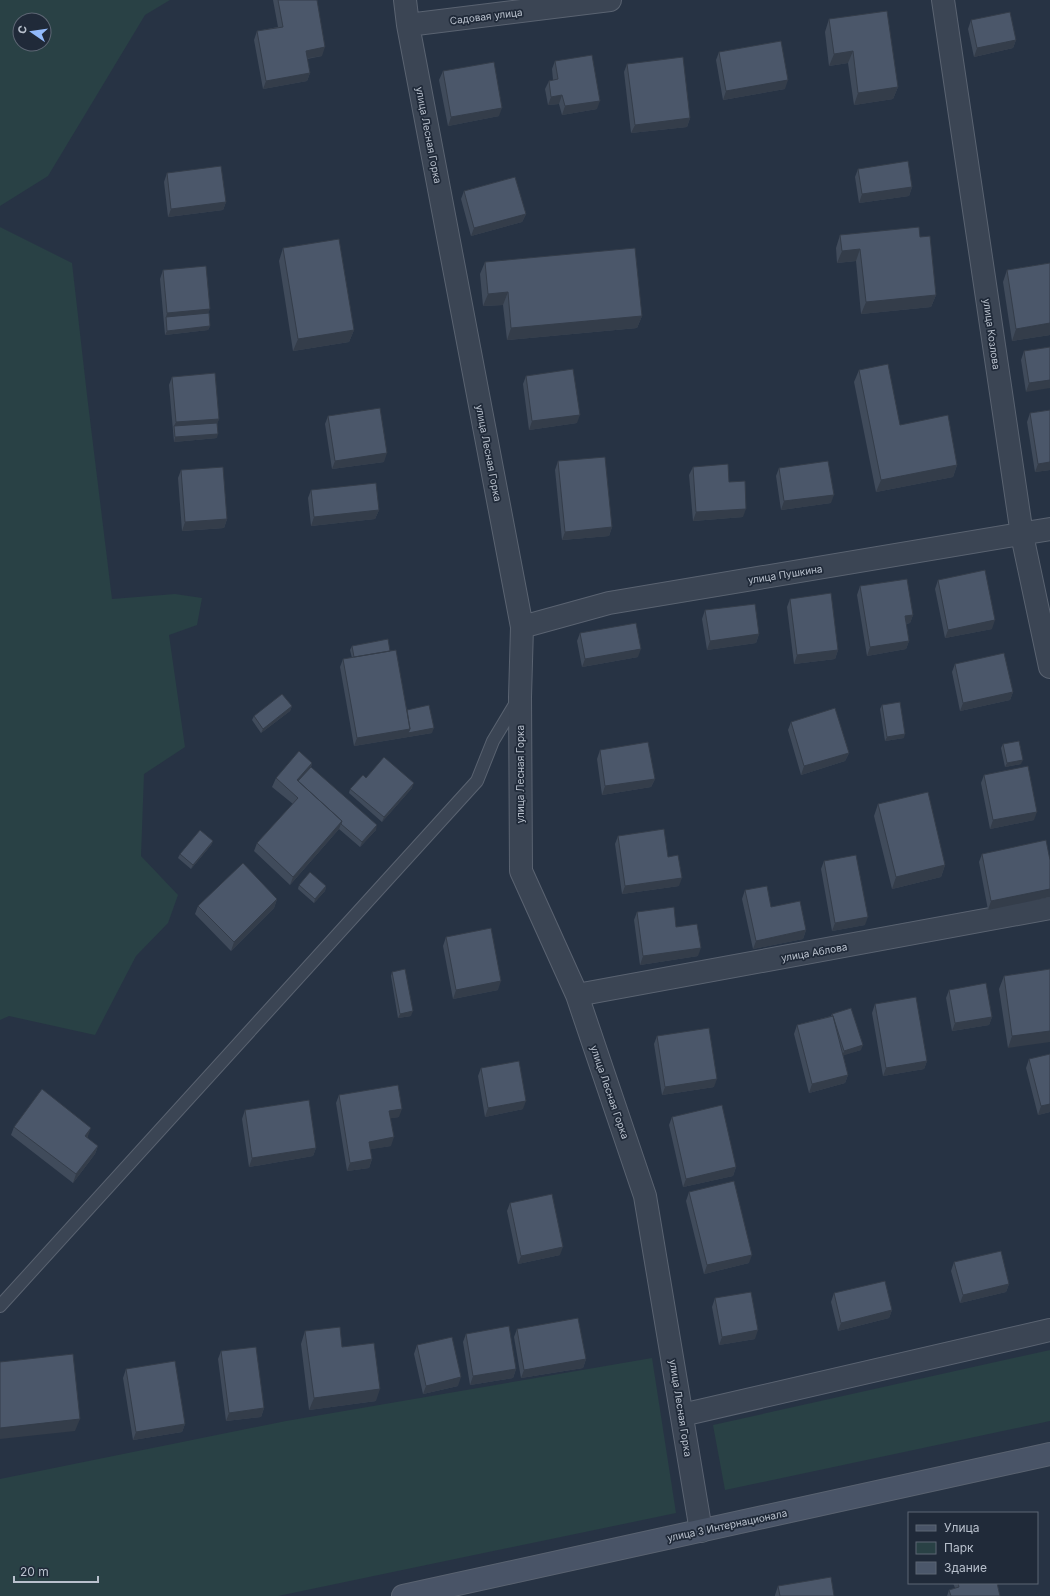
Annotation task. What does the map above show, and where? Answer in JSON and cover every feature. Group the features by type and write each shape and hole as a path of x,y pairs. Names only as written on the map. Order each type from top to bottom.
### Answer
{"main road":[{"name":"улица 3 Интернационала","path":"404,1596 1050,1454"}],"street":[{"name":"улица Лесная Горка","path":"405,0 408,26 522,627 520,697 521,871 577,995 645,1196 701,1531"},
{"name":"Садовая улица","path":"408,26 610,0"},
{"name":"улица Козлова","path":"943,0 1022,535 1050,667"},
{"name":"улица Пушкина","path":"522,627 609,603 1022,535 1050,529"},
{"name":"улица Аблова","path":"577,995 1050,908"},
{"path":"682,1415 1050,1330"}],"lane":[{"path":"0,1306 477,781 493,741 520,697"}],"green space":[{"path":"0,0 170,0 145,15 48,176 0,206"},
{"path":"0,227 72,263 112,599 175,594 202,598 197,625 169,635 185,747 144,774 141,856 178,895 168,923 136,956 95,1035 9,1016 0,1020"},
{"path":"1050,1350 1050,1421 725,1490 713,1425"},
{"path":"652,1358 676,1513 278,1596 0,1596 0,1479 286,1421"}],"building":[{"path":"278,0 317,0 325,47 306,51 310,73 266,81 257,31 283,27"},
{"path":"887,11 898,87 858,93 853,51 834,54 829,19"},
{"path":"1010,12 1016,40 977,48 971,20"},
{"path":"781,41 788,80 726,91 719,52"},
{"path":"592,55 600,101 565,106 562,95 551,97 549,81 558,79 555,61"},
{"path":"683,57 690,118 635,125 627,64"},
{"path":"494,62 502,108 451,117 443,71"},
{"path":"908,161 912,187 862,194 858,169"},
{"path":"221,166 226,202 171,209 167,173"},
{"path":"515,177 526,214 474,228 464,191"},
{"path":"919,227 920,237 930,236 936,295 866,302 860,249 842,251 840,235"},
{"path":"339,239 354,330 298,339 283,248"},
{"path":"635,248 642,316 511,328 508,292 488,294 485,262"},
{"path":"1050,263 1050,323 1016,329 1007,270"},
{"path":"206,266 210,309 167,313 163,270"},
{"path":"209,313 210,326 167,331 166,317"},
{"path":"1050,347 1050,380 1029,383 1024,351"},
{"path":"888,364 900,425 948,415 957,465 881,480 859,370"},
{"path":"573,369 580,415 532,421 526,376"},
{"path":"215,373 219,419 176,422 172,377"},
{"path":"380,408 387,453 335,461 328,416"},
{"path":"1050,410 1050,462 1038,464 1030,413"},
{"path":"217,423 218,434 175,437 174,426"},
{"path":"605,457 612,527 565,532 558,461"},
{"path":"828,461 834,495 784,501 779,468"},
{"path":"728,464 729,482 745,481 746,509 696,512 693,467"},
{"path":"223,467 227,519 185,522 181,470"},
{"path":"376,483 379,510 314,517 311,490"},
{"path":"985,570 995,620 948,630 938,580"},
{"path":"907,579 913,615 905,616 909,641 870,647 860,586"},
{"path":"831,593 838,650 797,655 790,599"},
{"path":"755,604 759,634 710,641 705,610"},
{"path":"636,623 641,649 585,659 580,633"},
{"path":"388,639 390,651 354,657 352,646"},
{"path":"396,650 410,729 357,738 343,659"},
{"path":"1004,653 1013,692 963,703 955,664"},
{"path":"282,694 292,706 263,729 254,716"},
{"path":"900,702 905,734 887,737 882,705"},
{"path":"429,705 434,728 408,733 410,729 407,710"},
{"path":"835,708 849,753 804,766 791,722"},
{"path":"1019,741 1023,760 1007,763 1003,744"},
{"path":"648,742 655,779 605,786 600,750"},
{"path":"299,751 312,763 297,780 342,821 293,877 257,843 298,798 276,778"},
{"path":"384,757 414,783 384,817 350,789 363,775 366,778"},
{"path":"1028,766 1037,812 993,820 984,775"},
{"path":"311,767 377,825 362,842 341,824 342,821 298,781"},
{"path":"928,792 945,865 896,877 878,804"},
{"path":"664,829 668,857 678,855 682,878 625,886 618,836"},
{"path":"200,830 213,841 193,865 180,854"},
{"path":"1046,840 1050,860 1050,889 991,901 982,854"},
{"path":"856,855 868,917 835,923 824,861"},
{"path":"243,863 277,899 234,942 198,906"},
{"path":"310,872 326,886 315,899 299,885"},
{"path":"767,886 771,907 800,901 806,930 756,941 745,890"},
{"path":"674,907 676,927 697,924 701,948 643,956 637,912"},
{"path":"491,928 501,981 456,990 446,937"},
{"path":"405,969 413,1011 400,1014 392,972"},
{"path":"1050,969 1050,1031 1012,1036 1004,976"},
{"path":"986,983 992,1017 955,1023 949,990"},
{"path":"916,997 927,1061 886,1068 875,1004"},
{"path":"851,1008 863,1045 844,1051 832,1014"},
{"path":"833,1016 848,1075 812,1084 797,1025"},
{"path":"709,1028 717,1079 665,1087 657,1036"},
{"path":"1050,1054 1050,1104 1041,1106 1029,1059"},
{"path":"519,1061 526,1101 488,1108 481,1068"},
{"path":"398,1085 402,1109 389,1111 394,1137 369,1142 372,1159 350,1163 339,1095"},
{"path":"42,1089 91,1128 85,1136 98,1146 76,1174 14,1127"},
{"path":"309,1100 316,1148 252,1158 245,1110"},
{"path":"722,1105 736,1167 686,1179 672,1117"},
{"path":"734,1181 752,1255 707,1265 689,1192"},
{"path":"552,1194 563,1247 521,1256 510,1203"},
{"path":"1001,1251 1009,1284 963,1295 954,1262"},
{"path":"885,1281 892,1310 841,1323 834,1293"},
{"path":"751,1292 758,1330 722,1337 715,1298"},
{"path":"578,1318 586,1359 524,1370 517,1329"},
{"path":"509,1326 516,1369 473,1376 466,1334"},
{"path":"340,1327 342,1347 374,1343 380,1389 314,1398 305,1331"},
{"path":"452,1337 461,1377 426,1386 417,1345"},
{"path":"256,1347 264,1408 229,1413 221,1351"},
{"path":"73,1354 80,1419 0,1428 0,1362"},
{"path":"175,1361 185,1424 136,1432 126,1369"},
{"path":"831,1577 834,1596 780,1596 778,1586"},
{"path":"958,1584 997,1584 1000,1596 951,1596 949,1590 959,1587"}]}
